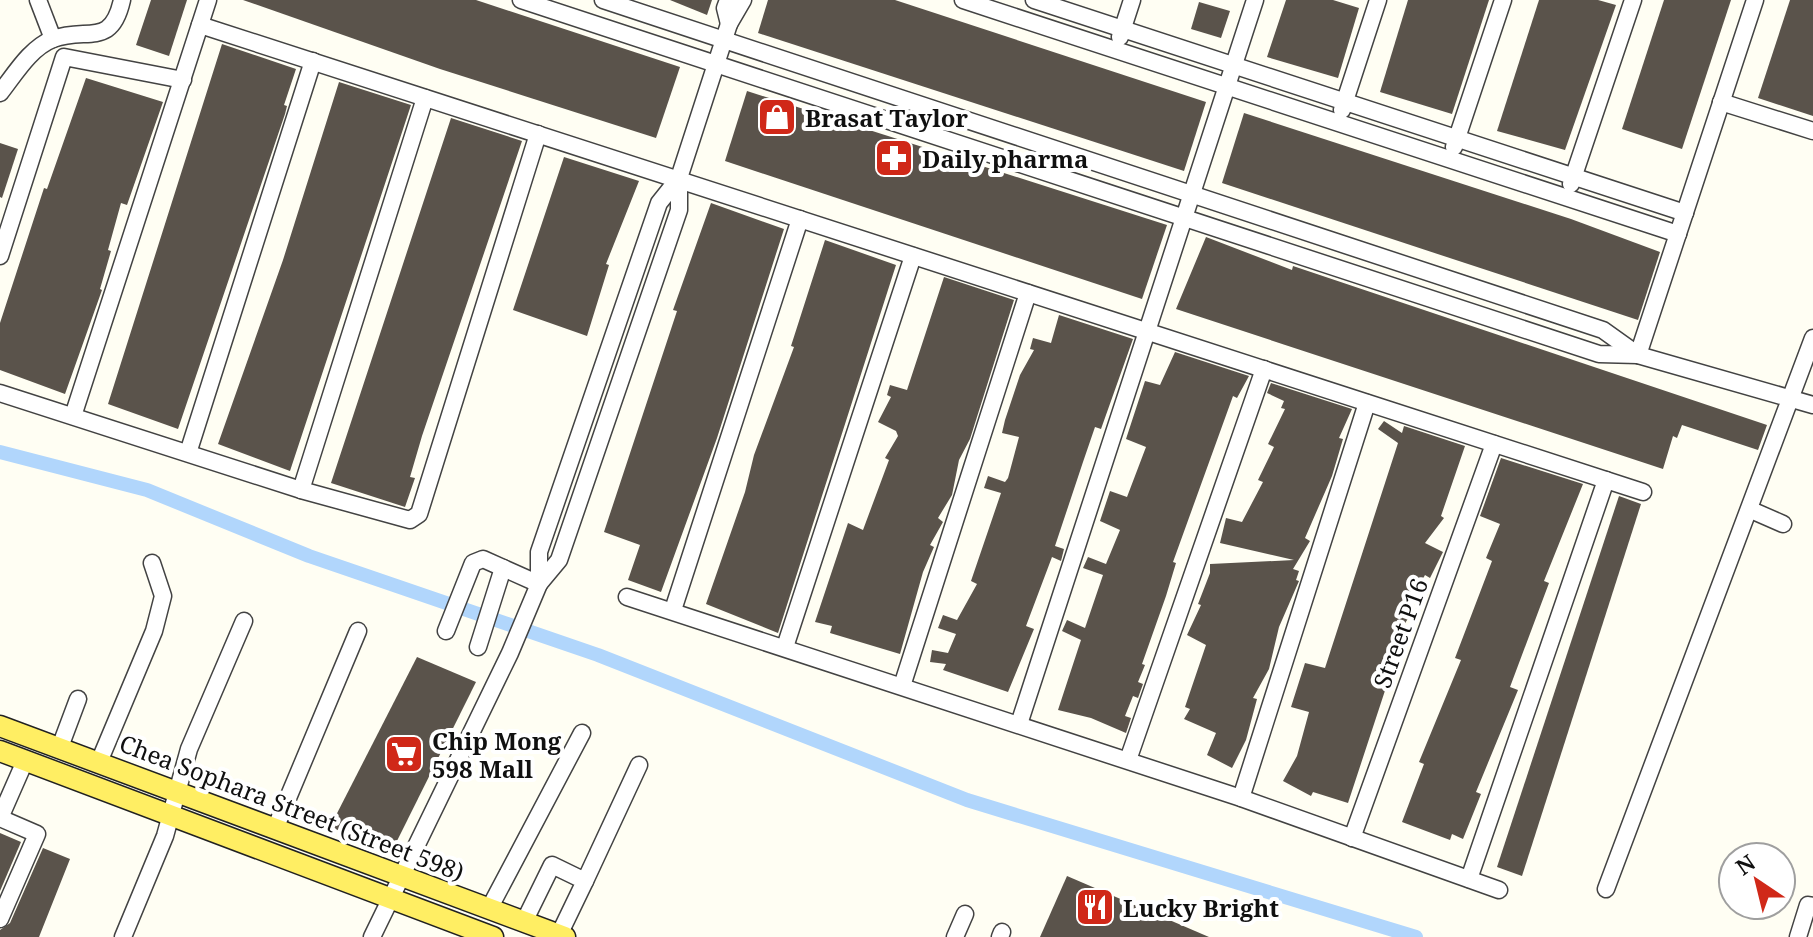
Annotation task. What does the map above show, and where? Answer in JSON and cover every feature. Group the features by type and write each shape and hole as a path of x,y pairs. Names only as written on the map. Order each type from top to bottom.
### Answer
{"main road":[{"name":"Chea Sophara Street (Street 598)","path":"0,726 560,936"},
{"name":"Chea Sophara Street (Street 598)","path":"0,751 391,897 460,931 493,937"}],"street":[{"path":"38,0 53,39"},
{"path":"0,93 31,54 53,39 98,34 108,29 119,14 122,0"},
{"path":"73,416 208,0"},
{"path":"521,0 1599,354 1638,355 1813,405"},
{"path":"603,0 727,32 801,65 1603,330 1638,355"},
{"path":"727,32 725,8 728,0"},
{"path":"372,937 510,653 539,584 559,560 679,210 679,178 716,64 743,0"},
{"path":"963,0 1678,234"},
{"path":"1034,0 1685,213"},
{"path":"1116,50 1132,0"},
{"path":"1019,724 1189,193 1255,0"},
{"path":"1337,123 1378,0"},
{"path":"1449,160 1503,0"},
{"path":"1567,198 1633,0"},
{"path":"1638,355 1755,0"},
{"path":"630,36 637,11"},
{"path":"200,25 1643,492"},
{"path":"0,256 64,57 183,80"},
{"path":"188,453 313,61"},
{"path":"792,89 801,65"},
{"path":"301,490 425,98"},
{"path":"1721,102 1813,131"},
{"path":"941,138 950,114"},
{"path":"0,393 406,522 419,514 538,134"},
{"path":"1099,190 1107,166"},
{"path":"539,584 539,552 659,203 679,178"},
{"path":"1255,241 1264,218"},
{"path":"673,610 800,219"},
{"path":"785,647 913,256"},
{"path":"1401,289 1408,265"},
{"path":"902,686 1028,293"},
{"path":"1551,338 1558,315"},
{"path":"1606,889 1751,510 1813,338"},
{"path":"1128,760 1264,369"},
{"path":"591,401 611,408"},
{"path":"1241,798 1367,403"},
{"name":"Street P16","path":"1352,838 1494,444"},
{"path":"1469,879 1606,480"},
{"path":"557,500 578,506"},
{"path":"1751,510 1783,524"},
{"path":"446,631 473,563 483,559 539,584"},
{"path":"99,762 154,631 163,596 152,563"},
{"path":"478,647 503,568"},
{"path":"627,597 1128,760 1499,890"},
{"path":"123,937 171,814 189,749 244,621"},
{"path":"275,829 358,631"},
{"path":"60,747 78,699"},
{"path":"489,909 582,733"},
{"path":"0,919 37,834 0,818 25,761"},
{"path":"560,936 639,765"},
{"path":"524,922 552,865 585,881"},
{"path":"1798,937 1811,900"},
{"path":"955,937 965,914"}],"building":[{"path":"151,0 187,0 169,56 136,45"},
{"path":"243,0 476,0 680,67 656,138 440,69"},
{"path":"670,0 712,0 707,15"},
{"path":"768,0 895,0 1206,102 1184,171 758,33"},
{"path":"1286,0 1333,0 1359,8 1338,78 1267,57"},
{"path":"1408,0 1489,0 1452,114 1380,92"},
{"path":"1539,0 1598,0 1616,5 1565,150 1497,131"},
{"path":"1664,0 1731,0 1682,149 1622,129"},
{"path":"1790,0 1813,0 1813,116 1758,98"},
{"path":"1199,2 1230,11 1221,38 1191,29"},
{"path":"222,44 296,69 284,105 287,106 285,114 178,429 108,404"},
{"path":"86,78 163,102 127,205 121,203 108,250 111,251 102,290 65,394 0,370 0,323 44,188 47,189"},
{"path":"339,82 411,105 290,471 218,444 283,260"},
{"path":"747,91 1167,225 1142,299 725,161"},
{"path":"1244,113 1571,219 1660,252 1638,320 1222,183"},
{"path":"451,118 522,141 422,436 410,477 415,478 405,507 331,483"},
{"path":"0,143 18,149 2,198 0,197"},
{"path":"564,157 639,181 606,264 609,265 587,336 513,310"},
{"path":"711,203 784,229 717,438 661,592 628,580 640,545 604,532 677,311 673,310"},
{"path":"1206,237 1292,270 1293,266 1767,425 1758,450 1682,425 1677,438 1673,436 1663,469 1176,309"},
{"path":"825,240 896,265 778,633 706,604 745,492 754,455 794,347 791,346"},
{"path":"944,277 1014,300 970,439 959,460 952,495 938,518 943,522 930,545 934,547 923,572 900,654 830,633 832,626 815,622 848,523 863,530 889,460 885,458 898,436 896,431 878,422 891,397 887,395 890,385 907,390"},
{"path":"1059,315 1133,339 1101,429 1095,427 1055,546 1064,549 1061,561 1052,557 1026,626 1034,629 1008,692 943,670 946,664 930,662 932,650 948,653 956,634 938,628 943,615 957,620 977,584 971,581 1001,493 984,488 988,476 1005,482 1008,478 1019,437 1002,433 1005,420 1020,375 1034,350 1030,349 1033,338 1051,343"},
{"path":"1175,352 1249,376 1237,398 1233,396 1173,562 1176,563 1166,596 1142,664 1145,665 1138,682 1143,684 1138,698 1133,696 1125,716 1131,718 1126,733 1091,718 1058,710 1081,640 1062,631 1067,620 1085,628 1103,575 1083,568 1088,557 1106,564 1120,530 1100,521 1110,491 1127,497 1146,447 1126,439 1145,381 1160,385"},
{"path":"1271,383 1352,409 1339,438 1343,439 1332,476 1305,538 1310,541 1293,569 1299,571 1296,580 1299,581 1279,627 1269,669 1253,698 1257,699 1246,740 1232,768 1207,755 1216,733 1184,719 1190,709 1185,707 1206,645 1187,635 1201,605 1198,604 1210,573 1210,564 1294,560 1220,543 1226,518 1242,522 1263,482 1258,480 1274,447 1268,444 1285,409 1281,408 1284,401 1267,393"},
{"path":"1384,421 1402,433 1404,426 1465,446 1441,516 1444,518 1425,543 1443,552 1430,578 1425,575 1407,607 1413,611 1396,637 1402,639 1348,803 1313,792 1311,796 1283,781 1297,756 1309,712 1291,707 1305,663 1325,668 1398,443 1378,429"},
{"path":"1501,458 1583,484 1544,581 1549,583 1510,687 1518,690 1476,792 1481,794 1463,839 1452,834 1450,840 1402,822 1424,764 1419,762 1461,660 1455,658 1492,561 1486,558 1500,524 1480,516"},
{"path":"1619,496 1641,504 1522,876 1497,867"},
{"path":"417,657 476,682 392,851 330,827"},
{"path":"0,833 21,842 0,891"},
{"path":"43,848 70,859 39,937 0,937 0,930 10,923"},
{"name":"Lucky Bright","path":"1067,876 1209,937 1040,937"}],"waterway":[{"path":"0,452 147,490 309,556 598,655 967,800 1416,937"}],"place":[{"name":"Brasat Taylor","path":"777,117"},
{"name":"Daily pharma","path":"894,158"},
{"name":"Chip Mong 598 Mall","path":"404,754"},
{"name":"Lucky Bright","path":"1095,907"}]}
